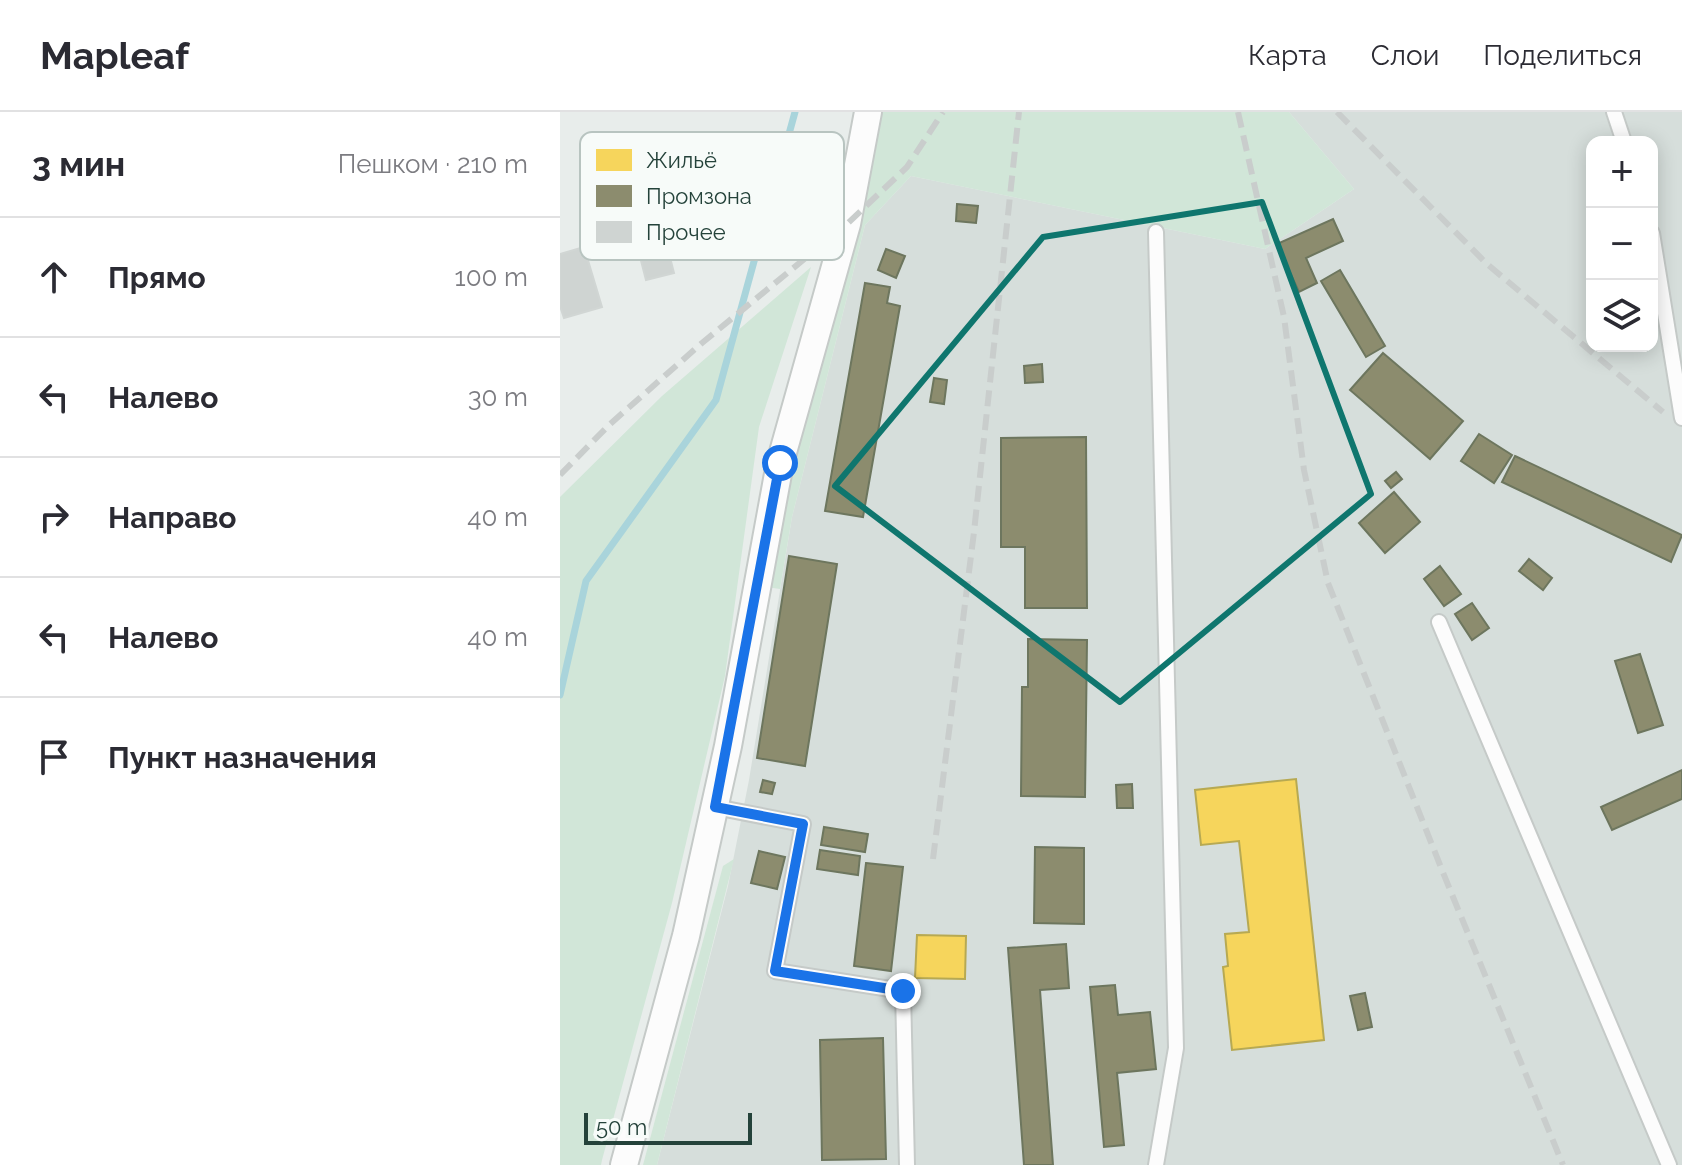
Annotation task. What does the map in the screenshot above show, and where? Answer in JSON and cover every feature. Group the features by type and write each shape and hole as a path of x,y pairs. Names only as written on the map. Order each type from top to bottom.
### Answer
{"street":[{"path":"844,235 868,112"},
{"path":"624,1165 686,936 715,807 780,463 837,260"}],"lane":[{"path":"1614,112 1622,136"},
{"path":"1156,232 1176,1048 1156,1165"},
{"path":"1658,270 1682,418"},
{"path":"1439,622 1669,1165"},
{"path":"715,807 803,824 775,971 903,991 907,1165"}],"highlighted area":[{"path":"1262,202 1371,494 1120,702 835,486 1043,237"}],"shaded area":[{"path":"1289,112 1682,112 1682,1165 657,1165 728,886 749,780 792,517 865,225 911,176 1265,249 1354,189"}],"green space":[{"path":"881,112 1289,112 1354,189 1265,249 911,176 865,225 792,517 780,589 766,587 786,461 841,260 844,260 844,248"},
{"path":"811,267 759,427 725,676 672,903 601,1165 560,1165 560,497 662,396"},
{"path":"734,859 657,1165 643,1165 723,866"}],"building: Жильё":[{"path":"1296,779 1324,1040 1232,1050 1223,967 1228,966 1225,934 1249,932 1239,841 1201,845 1195,790"},
{"path":"917,935 966,936 965,979 915,978"}],"building: Промзона":[{"path":"957,204 978,206 976,223 956,221"},
{"path":"1333,219 1343,241 1306,258 1317,283 1299,292 1277,244"},
{"path":"886,249 905,256 896,278 878,270"},
{"path":"1340,270 1385,346 1366,357 1321,281"},
{"path":"865,283 890,287 887,303 900,306 863,517 825,511"},
{"path":"1383,353 1463,421 1430,459 1350,390"},
{"path":"1042,364 1043,382 1025,383 1024,366"},
{"path":"934,378 947,380 944,404 930,402"},
{"path":"1479,434 1512,455 1494,483 1461,461"},
{"path":"1086,437 1087,608 1025,608 1025,547 1001,547 1001,438"},
{"path":"1515,456 1682,535 1671,562 1502,482"},
{"path":"1396,472 1402,479 1391,488 1385,481"},
{"path":"1394,492 1420,522 1385,553 1359,523"},
{"path":"789,556 837,564 805,766 757,758"},
{"path":"1529,559 1552,578 1543,590 1519,571"},
{"path":"1440,566 1461,594 1444,606 1424,579"},
{"path":"1472,603 1489,628 1472,640 1455,614"},
{"path":"1028,639 1087,640 1085,797 1021,796 1022,687 1028,687"},
{"path":"1640,654 1663,725 1638,733 1615,661"},
{"path":"1682,770 1682,799 1612,830 1601,807"},
{"path":"763,780 775,783 772,794 760,792"},
{"path":"1132,784 1133,808 1117,808 1116,785"},
{"path":"824,827 868,834 865,852 821,845"},
{"path":"1035,847 1084,848 1084,924 1034,923"},
{"path":"820,850 860,856 858,875 817,869"},
{"path":"759,851 785,857 777,889 751,883"},
{"path":"866,863 903,867 891,971 854,966"},
{"path":"1066,944 1069,988 1040,990 1053,1165 1024,1165 1008,948"},
{"path":"1115,985 1118,1015 1150,1012 1156,1069 1117,1073 1124,1145 1104,1147 1090,987"},
{"path":"1365,993 1372,1027 1358,1030 1350,996"},
{"path":"883,1038 886,1159 822,1160 820,1040"}],"building: Прочее":[{"path":"580,248 580,260 588,260 602,307 564,318 560,306 560,254"},
{"path":"641,260 671,260 674,273 646,280"}],"waterway":[{"path":"790,132 795,112"},
{"path":"560,695 586,581 716,400 754,260"}],"railway":[{"path":"844,226 907,167 943,112"},
{"path":"933,859 974,532 1019,112"},
{"path":"1238,112 1284,317 1304,470 1328,583 1563,1165"},
{"path":"1337,112 1487,264 1663,412"},
{"path":"560,475 609,425 803,260"}],"route":[{"path":"780,463 715,807 803,824 775,971 903,991"}]}
